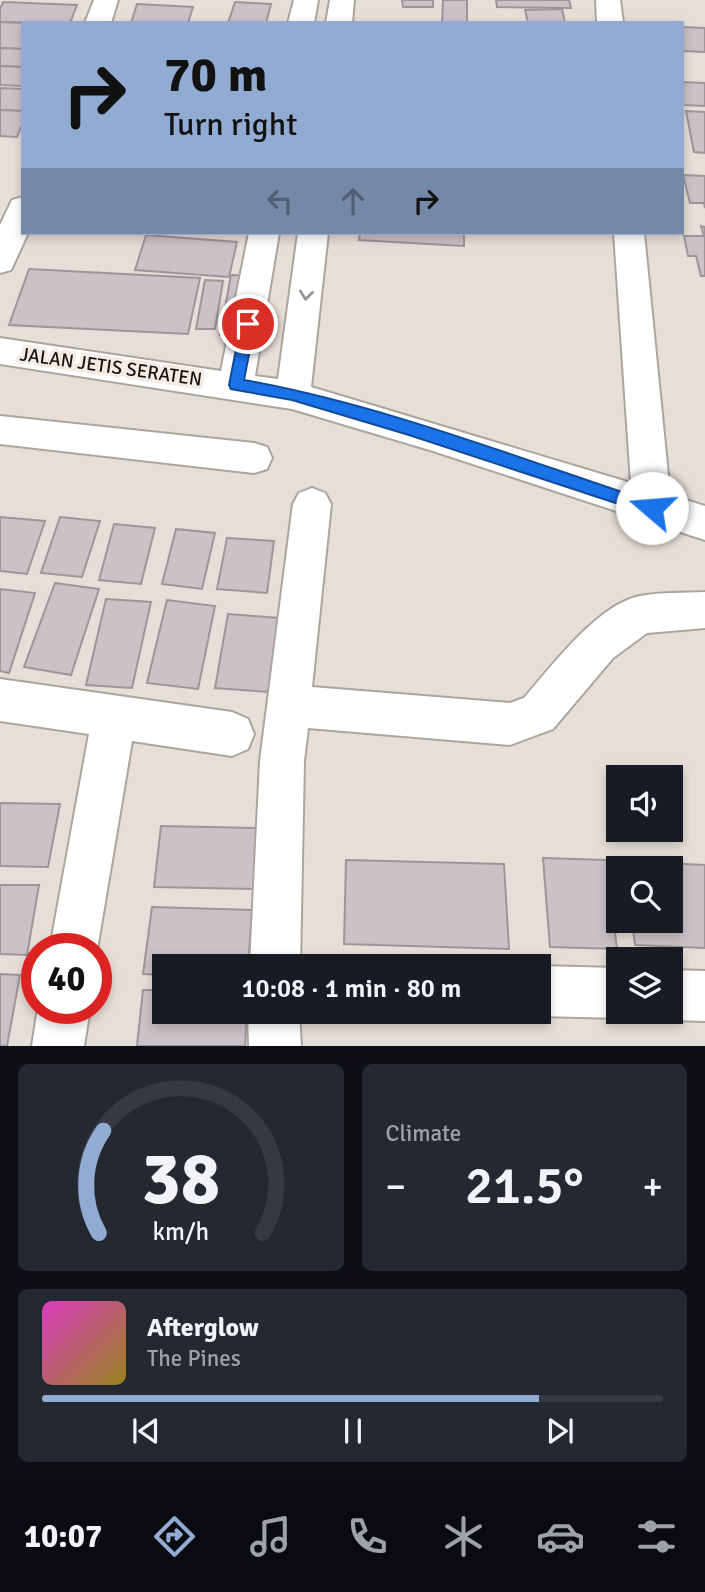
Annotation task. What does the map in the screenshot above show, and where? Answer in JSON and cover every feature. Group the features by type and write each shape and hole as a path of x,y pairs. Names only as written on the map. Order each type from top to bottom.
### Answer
{"street":[{"path":"98,21 106,0"},
{"path":"302,21 306,0"},
{"path":"339,21 342,0"},
{"path":"608,0 610,21"},
{"path":"0,262 21,212"},
{"path":"236,385 264,235"},
{"path":"292,395 313,235"},
{"path":"629,235 652,508"},
{"name":"JALAN JETIS SERATEN","path":"0,351 292,395 433,436 705,523"},
{"path":"0,430 254,458"},
{"path":"275,954 282,761 307,707 312,504"},
{"path":"307,707 510,724 538,714 598,644 639,615 705,610"},
{"path":"0,700 232,734"},
{"path":"78,933 114,717"},
{"path":"551,991 606,993"},
{"path":"683,995 705,996"},
{"path":"58,1046 61,1024"},
{"path":"274,1024 275,1046"}],"building":[{"path":"402,0 433,0 433,7 403,7"},
{"path":"443,0 467,0 467,21 442,21"},
{"path":"496,0 569,0 571,8 497,7"},
{"path":"3,2 77,5 71,21 0,22"},
{"path":"235,2 271,4 267,21 229,21"},
{"path":"137,4 193,7 189,21 132,21"},
{"path":"562,9 565,21 528,21 525,10"},
{"path":"0,22 21,23 21,49 0,48"},
{"path":"684,27 705,28 705,52 684,51"},
{"path":"0,48 21,49 21,67 0,66"},
{"path":"0,66 21,67 21,86 0,85"},
{"path":"684,82 705,83 705,106 684,105"},
{"path":"0,88 21,89 21,111 0,110"},
{"path":"0,110 21,111 21,128 17,137 0,136"},
{"path":"686,111 705,112 705,153 694,152"},
{"path":"684,175 705,176 705,208 704,203 690,203"},
{"path":"701,226 705,227 705,276 701,276 696,256 688,256 684,236 704,236"},
{"path":"146,235 237,242 229,277 135,270"},
{"path":"360,235 464,235 464,246 359,240"},
{"path":"29,269 200,278 188,334 9,325"},
{"path":"231,275 255,276 244,336 220,335"},
{"path":"205,280 223,281 215,329 196,329"},
{"path":"0,517 45,521 27,574 0,571"},
{"path":"60,517 100,521 82,577 41,573"},
{"path":"114,524 155,528 141,584 99,580"},
{"path":"176,529 215,533 202,589 162,584"},
{"path":"227,538 274,541 267,593 217,589"},
{"path":"55,583 99,589 71,675 24,667"},
{"path":"0,589 35,593 9,673 0,671"},
{"path":"106,599 151,602 132,688 86,685"},
{"path":"167,600 215,606 198,689 147,683"},
{"path":"228,614 279,618 269,692 215,688"},
{"path":"0,803 60,804 48,867 0,866"},
{"path":"161,826 257,828 254,889 154,887"},
{"path":"543,858 606,860 606,933 615,933 617,947 550,947"},
{"path":"346,860 504,864 509,949 344,944"},
{"path":"683,864 705,865 705,948 635,945 634,933 683,933"},
{"path":"0,885 39,885 31,933 21,933 21,955 0,954"},
{"path":"152,907 252,910 249,954 152,954 152,974 143,974"},
{"path":"0,974 20,975 7,1046 0,1046"},
{"path":"143,990 152,990 152,1024 246,1024 245,1046 137,1046"}],"route":[{"path":"248,324 236,385 292,395 433,436 652,508"}]}
